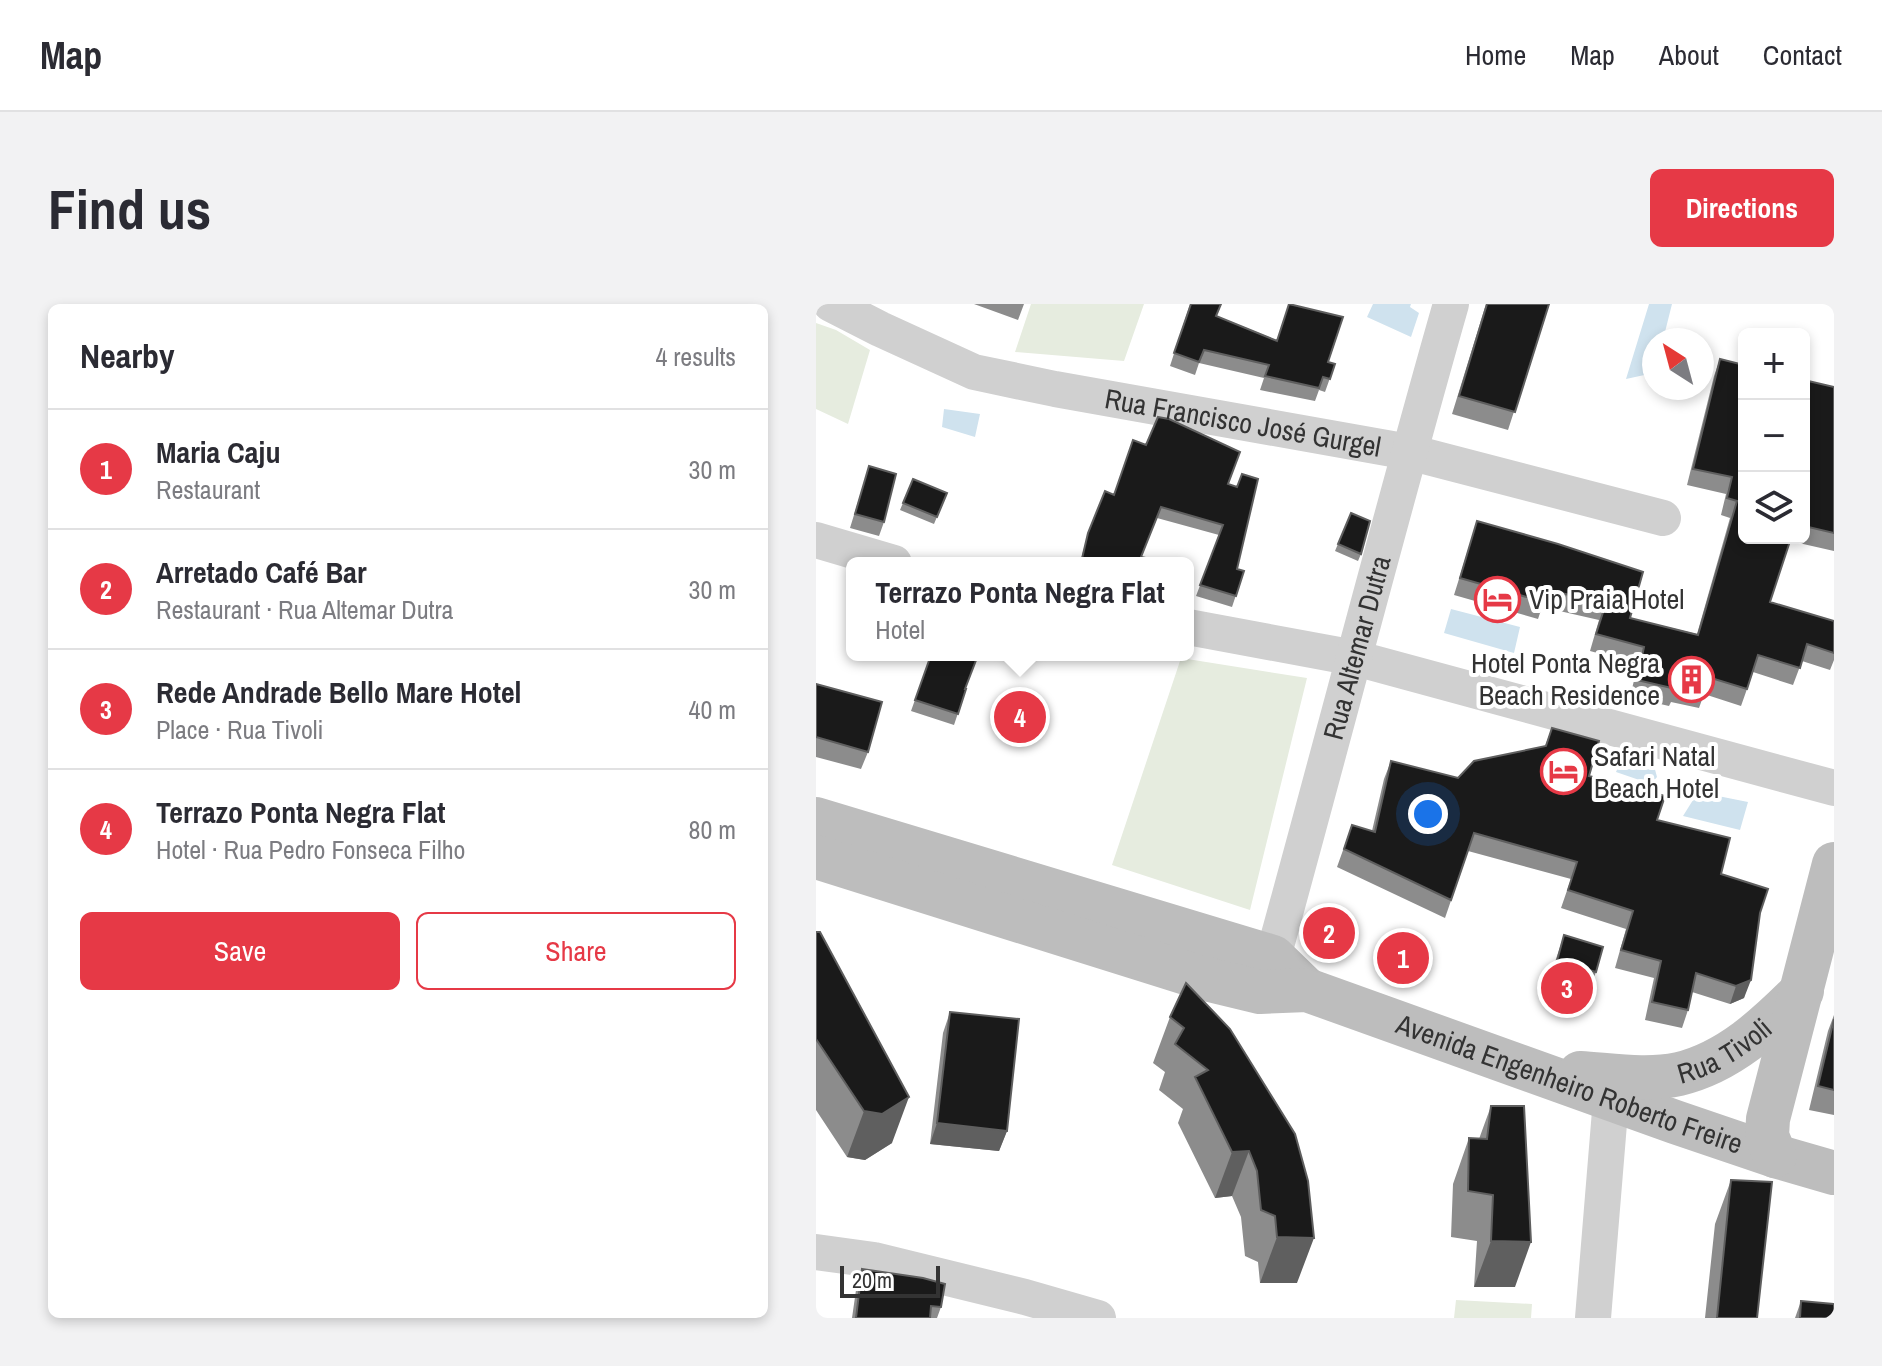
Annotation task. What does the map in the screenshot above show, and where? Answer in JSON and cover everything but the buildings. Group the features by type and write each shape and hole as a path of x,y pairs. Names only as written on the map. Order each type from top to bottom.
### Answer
{"main road":[{"name":"Avenida Engenheiro Roberto Freire","path":"816,819 1267,975 1611,1099 1775,1156 1834,1173"},
{"path":"816,857 1202,978 1267,975"},
{"name":"Rua Tivoli","path":"1775,1156 1767,1136 1768,1119 1834,864"},
{"name":"Rua Tivoli","path":"1533,1070 1644,1077 1679,1074 1748,1041 1802,991"}],"street":[{"name":"Rua Francisco José Gurgel","path":"831,304 974,372 1409,452 1663,518"},
{"name":"Rua Altemar Dutra","path":"1267,975 1451,304"},
{"path":"816,540 874,557"},
{"path":"1194,628 1355,658 1834,788"},
{"path":"1593,1318 1611,1099"},
{"path":"816,1252 874,1260 1098,1318"}],"shaded area":[{"path":"1031,304 1144,304 1124,361 1015,352"},
{"path":"816,323 836,330 870,350 848,424 816,409"},
{"path":"1194,660 1307,678 1250,910 1112,865 1180,661"},
{"path":"1456,1300 1532,1304 1531,1318 1454,1318"}],"water":[{"path":"1373,304 1411,304 1410,307 1419,313 1411,337 1367,317"},
{"path":"1649,304 1672,304 1666,328 1642,328 1642,376 1626,379"},
{"path":"944,409 980,414 975,437 942,427"},
{"path":"1451,609 1520,627 1514,653 1444,633"},
{"path":"1624,754 1653,762 1657,777 1651,784 1616,772"},
{"path":"1698,792 1748,802 1740,830 1683,816"}],"place":[{"name":"Vip Praia Hotel","path":"1498,599"},
{"name":"Hotel Ponta Negra Beach Residence","path":"1691,679"},
{"name":"Terrazo Ponta Negra Flat","path":"1020,717"},
{"name":"Safari Natal Beach Hotel","path":"1563,772"},
{"name":"Arretado Café Bar","path":"1329,933"},
{"name":"Maria Caju","path":"1403,958"},
{"name":"Rede Andrade Bello Mare Hotel","path":"1567,988"}]}
